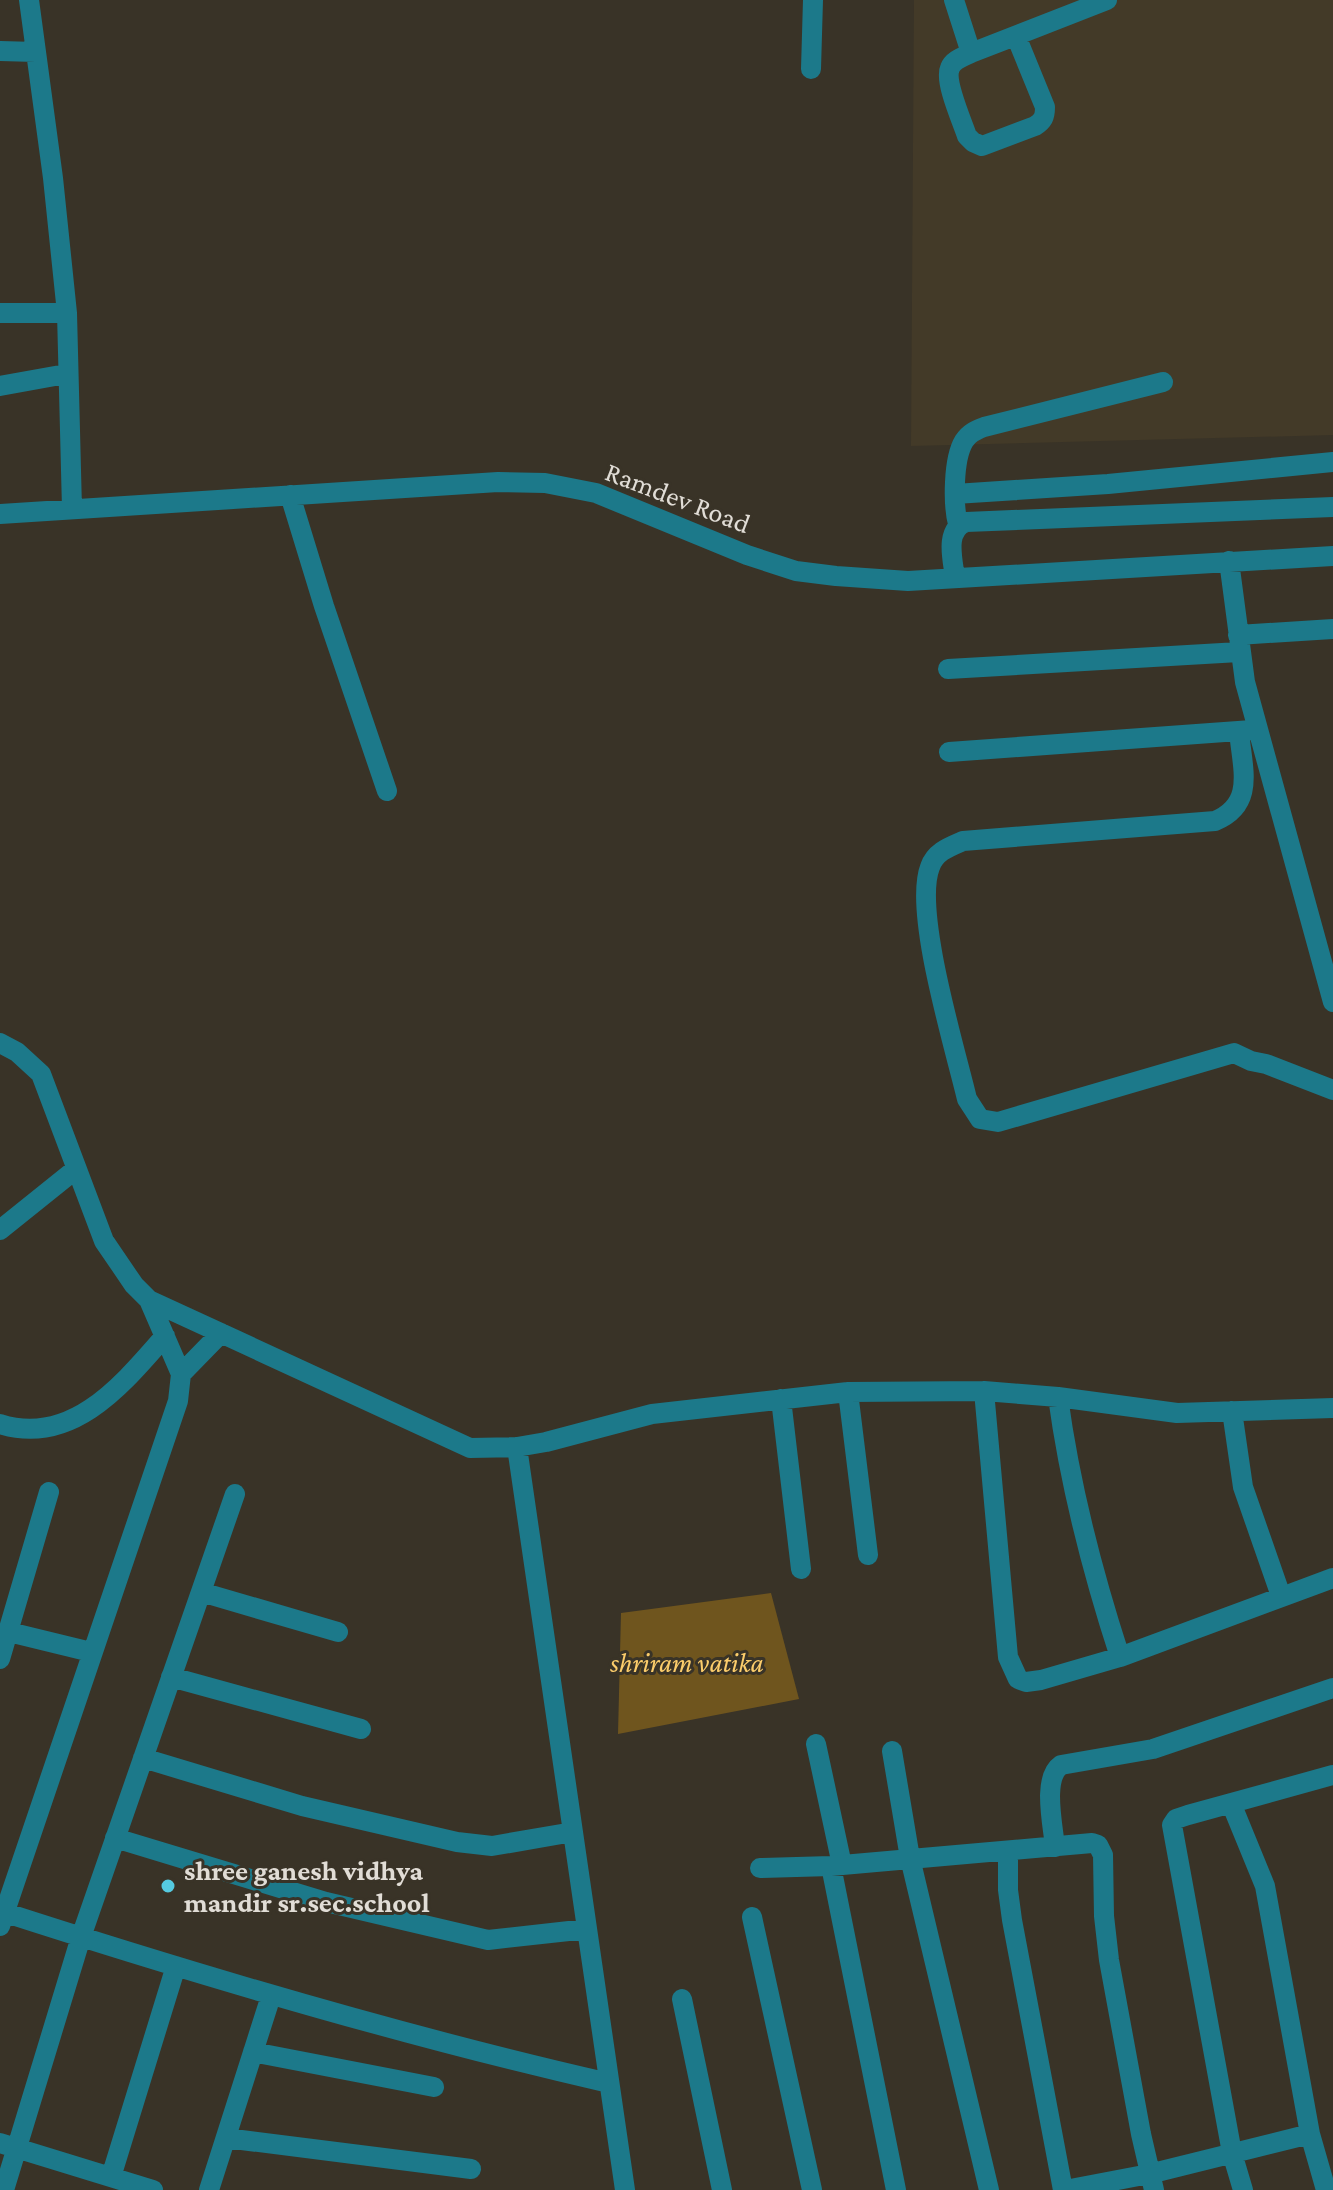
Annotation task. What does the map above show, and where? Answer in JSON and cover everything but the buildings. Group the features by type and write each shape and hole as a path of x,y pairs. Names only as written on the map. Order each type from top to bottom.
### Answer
{"street":[{"path":"29,0 67,313 66,374 72,509"},
{"path":"811,69 813,0"},
{"path":"954,0 971,53"},
{"path":"1016,36 1045,115 1035,126 982,146 967,136 949,82 949,69 954,62 971,53 1107,0"},
{"path":"0,51 36,52"},
{"path":"0,313 67,313"},
{"path":"0,386 66,374"},
{"path":"955,578 955,494 959,451 972,432 1163,382"},
{"path":"955,494 1108,484 1333,462"},
{"name":"Ramdev Road","path":"0,514 498,482 545,483 596,493 747,555 796,571 836,576 908,581 1333,556"},
{"path":"290,495 387,791"},
{"path":"954,539 966,522 1333,507"},
{"path":"1229,561 1249,731 1333,1002"},
{"path":"948,669 1238,644 1333,629"},
{"path":"949,752 1249,731"},
{"path":"1249,731 1244,794 1230,815 1215,821 963,841 938,853 926,879 930,936 967,1099 980,1119 998,1122 1234,1053 1333,1090"},
{"path":"0,1043 17,1052 41,1074 104,1241 126,1276 149,1300 181,1374 178,1401 1,1916 81,1937 271,1996 482,2054 609,2083"},
{"path":"0,1230 76,1169"},
{"path":"149,1300 470,1448 517,1447 546,1442 652,1414 848,1392 984,1391 1058,1397 1177,1413 1333,1408"},
{"path":"181,1374 221,1333"},
{"path":"0,1424 31,1429 64,1424 97,1406 116,1390 165,1336"},
{"path":"984,1391 1008,1657 1018,1679 1026,1682 1120,1657 1333,1578"},
{"path":"848,1392 868,1555"},
{"path":"1058,1397 1066,1457 1080,1520 1120,1657"},
{"path":"781,1399 801,1569"},
{"path":"1232,1411 1243,1487 1281,1596"},
{"path":"517,1447 625,2190"},
{"path":"0,1659 49,1492"},
{"path":"4,2190 8,2146 235,1494"},
{"path":"201,1592 338,1632"},
{"path":"9,1632 91,1652"},
{"path":"171,1677 361,1729"},
{"path":"1055,1847 1050,1781 1054,1770 1061,1765 1153,1749 1333,1688"},
{"path":"816,1744 847,1958 896,2190"},
{"path":"892,1751 910,1858 989,2190"},
{"path":"143,1758 302,1806 457,1842 492,1846 573,1832"},
{"path":"1243,2190 1232,2153 1171,1833 1172,1825 1176,1819 1333,1775"},
{"path":"1231,1803 1265,1886 1310,2134 1326,2190"},
{"path":"115,1838 326,1902 488,1940 587,1929"},
{"path":"760,1868 836,1866 1092,1843 1098,1845 1103,1855 1104,1916 1109,1960 1152,2182"},
{"path":"1008,1852 1012,1920 1064,2190 1152,2182 1232,2153 1310,2134"},
{"path":"752,1917 812,2190"},
{"path":"111,2177 176,1966"},
{"path":"209,2190 271,1996"},
{"path":"682,1999 722,2190"},
{"path":"253,2052 434,2087"},
{"path":"226,2138 471,2169"},
{"path":"8,2146 87,2180 111,2177 153,2190"}],"shaded area":[{"path":"914,0 1333,0 1333,435 911,446"}],"green space":[{"name":"shriram vatika","path":"771,1593 799,1699 618,1734 621,1613"}],"place":[{"name":"shree ganesh vidhya mandir sr.sec.school","path":"168,1886"}]}
